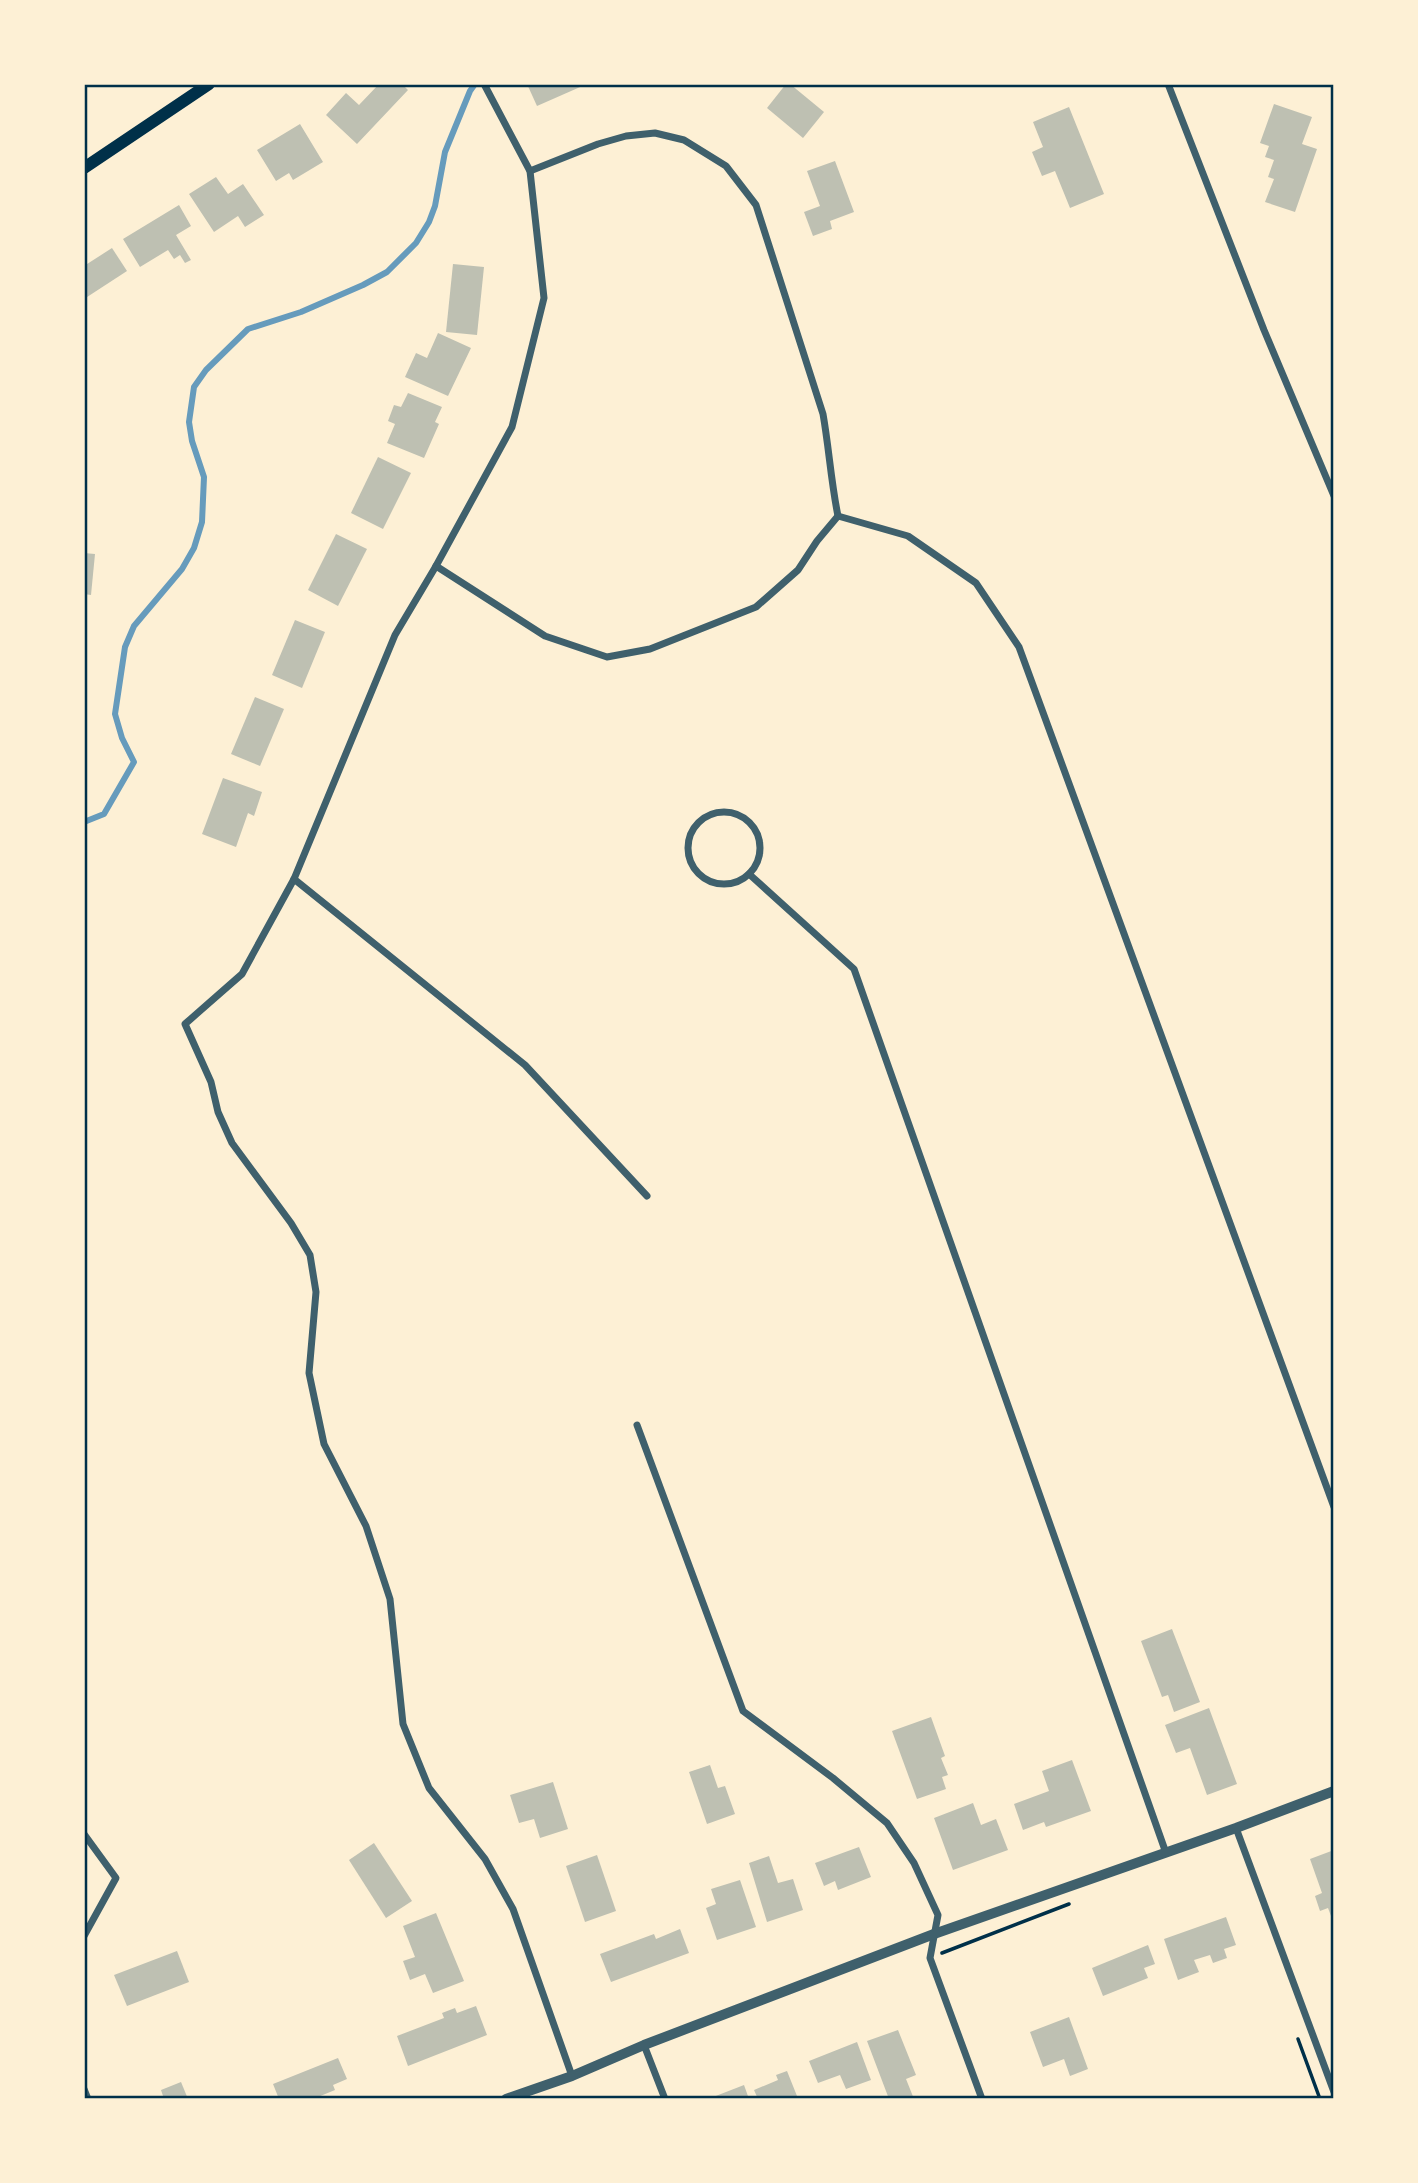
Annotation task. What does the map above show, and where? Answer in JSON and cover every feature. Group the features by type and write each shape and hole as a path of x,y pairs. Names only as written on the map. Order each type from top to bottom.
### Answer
{"main road":[{"path":"84,168 209,84"}],"street":[{"path":"484,84 530,171 544,298 512,427 395,635 294,879 242,974 185,1024 211,1082 218,1112 232,1143 291,1223 310,1255 316,1292 309,1373 324,1444 366,1526 390,1599 403,1724 429,1788 485,1859 513,1909 572,2076"},
{"path":"1168,84 1264,330 1334,496"},
{"path":"530,171 598,144 626,136 655,133 684,140 726,166 756,205 823,414 838,516"},
{"path":"436,566 545,636 607,657 650,649 756,607 798,570 838,516"},
{"path":"838,516 908,536 976,583 1019,647 1334,1507"},
{"path":"726,813 748,821 760,842 760,853 749,874 739,881 716,884 696,872 688,850 695,828 703,819 726,813"},
{"path":"749,874 854,969 1166,1853"},
{"path":"294,879 526,1065 647,1196"},
{"path":"637,1424 743,1711 834,1778 887,1823 914,1863 938,1915 930,1958 982,2099"},
{"path":"506,2099 572,2076 645,2045 934,1934 1237,1828 1334,1791"},
{"path":"1237,1828 1334,2092"},
{"path":"84,1834 116,1878 84,1936"},
{"path":"645,2045 665,2099"},
{"path":"84,2089 88,2099"}],"path":[{"path":"930,1958 1079,1900"},
{"path":"1297,2036 1320,2099"}],"building":[{"path":"379,84 402,84 408,90 357,144 326,115 346,93 359,105"},
{"path":"527,84 587,84 537,106"},
{"path":"786,84 790,84 824,112 803,138 767,108"},
{"path":"1274,104 1312,117 1302,144 1317,149 1295,212 1265,202 1274,179 1268,177 1274,160 1265,157 1269,146 1260,143"},
{"path":"1069,107 1104,194 1070,208 1055,171 1042,176 1032,152 1043,147 1033,122"},
{"path":"300,124 323,162 293,180 289,173 276,181 257,150"},
{"path":"835,161 854,212 830,221 832,229 813,236 804,212 820,206 807,171"},
{"path":"216,177 228,194 243,184 264,215 245,227 238,216 214,232 189,194"},
{"path":"179,205 191,226 176,235 191,260 185,263 180,255 174,259 168,250 140,267 123,239"},
{"path":"112,248 127,271 84,299 84,266"},
{"path":"453,264 484,267 477,335 446,332"},
{"path":"438,333 471,348 448,396 405,377 416,353 427,358"},
{"path":"408,393 442,407 435,422 439,424 424,458 387,443 395,424 388,421 394,405 401,407"},
{"path":"378,457 411,473 383,529 351,513"},
{"path":"336,534 367,549 338,606 308,590"},
{"path":"84,553 95,554 91,595 84,594"},
{"path":"295,620 325,632 302,688 272,675"},
{"path":"255,697 284,709 260,766 231,754"},
{"path":"223,778 262,792 254,816 248,813 236,847 202,834"},
{"path":"1172,1629 1200,1702 1174,1712 1168,1695 1162,1697 1141,1641"},
{"path":"1209,1708 1237,1784 1207,1795 1190,1748 1176,1753 1165,1725"},
{"path":"931,1717 945,1756 941,1758 948,1775 942,1777 946,1789 917,1799 892,1731"},
{"path":"1072,1760 1091,1811 1046,1827 1044,1822 1023,1830 1014,1804 1049,1791 1042,1771"},
{"path":"710,1765 718,1788 725,1786 735,1814 707,1824 689,1772"},
{"path":"553,1782 568,1829 540,1838 534,1819 519,1823 510,1795"},
{"path":"973,1803 981,1825 996,1819 1008,1850 953,1870 934,1818"},
{"path":"374,1843 412,1901 386,1918 349,1860"},
{"path":"859,1847 871,1877 838,1890 835,1881 824,1886 815,1863"},
{"path":"1334,1850 1334,1924 1328,1908 1320,1911 1315,1896 1322,1893 1310,1859"},
{"path":"597,1855 616,1911 585,1922 566,1866"},
{"path":"769,1856 778,1883 793,1879 803,1910 767,1922 749,1863"},
{"path":"740,1880 756,1927 717,1940 706,1908 716,1904 711,1889"},
{"path":"436,1913 464,1981 433,1993 425,1974 410,1980 403,1961 415,1957 403,1926"},
{"path":"1226,1917 1236,1945 1224,1949 1227,1958 1213,1963 1210,1955 1194,1960 1199,1972 1178,1980 1164,1939"},
{"path":"680,1929 689,1953 611,1982 600,1954 654,1934 656,1939"},
{"path":"1148,1945 1155,1964 1144,1968 1148,1978 1103,1996 1092,1968"},
{"path":"177,1951 189,1982 127,2006 114,1975"},
{"path":"476,2006 487,2035 408,2066 397,2036 444,2018 442,2013 455,2008 457,2013"},
{"path":"1069,2017 1088,2069 1070,2076 1064,2059 1043,2067 1030,2032"},
{"path":"898,2030 916,2075 906,2079 914,2099 889,2099 867,2041"},
{"path":"857,2042 871,2080 846,2089 840,2075 818,2083 809,2061"},
{"path":"338,2058 347,2079 333,2085 335,2090 313,2099 279,2099 273,2084"},
{"path":"787,2071 797,2096 789,2099 758,2099 754,2090 778,2080 776,2075"},
{"path":"181,2082 188,2099 164,2099 161,2090"},
{"path":"744,2085 749,2099 708,2099"}],"waterway":[{"path":"84,822 104,814 134,762 122,738 115,714 125,647 134,626 182,569 194,548 202,522 204,477 192,441 189,422 194,387 206,370 248,329 301,312 363,285 387,272 416,243 435,206 445,152 475,84"}]}
